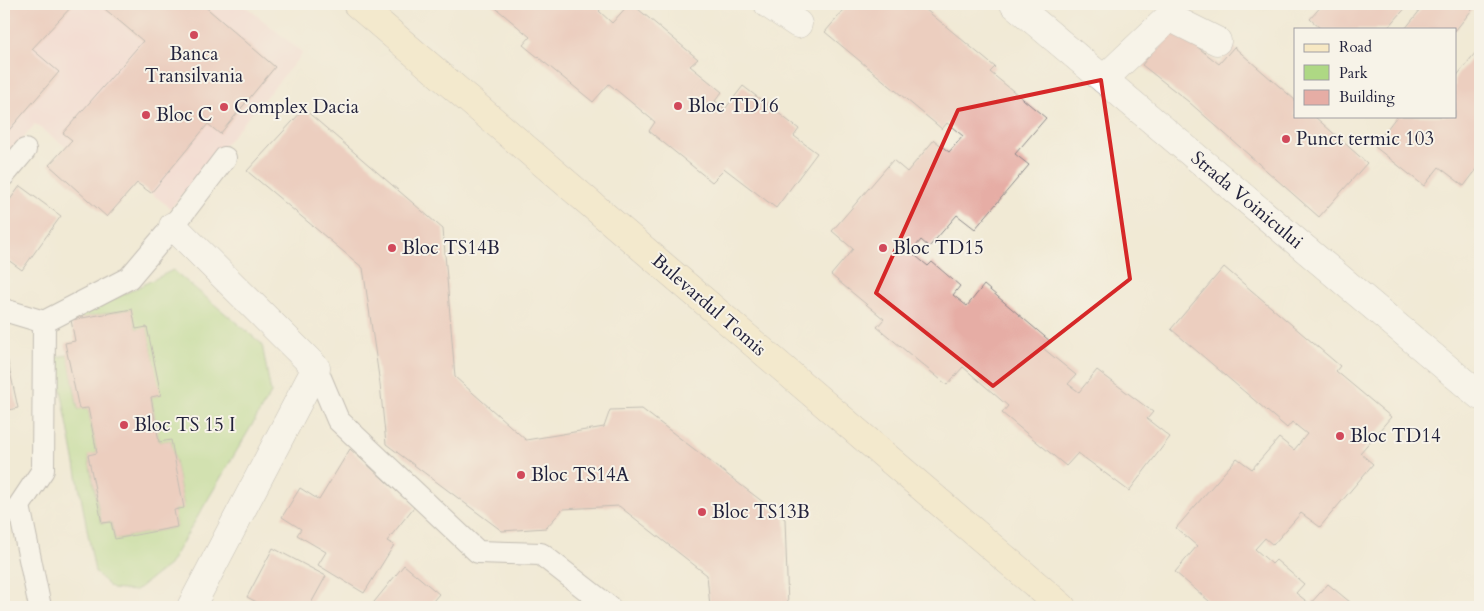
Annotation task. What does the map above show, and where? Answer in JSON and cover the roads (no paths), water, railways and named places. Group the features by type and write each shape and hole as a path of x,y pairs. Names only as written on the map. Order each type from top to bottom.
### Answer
{"main road":[{"name":"Bulevardul Tomis","path":"357,4 1062,607"}],"street":[{"path":"768,4 798,24"},
{"name":"Strada Voinicului","path":"1014,4 1480,396"},
{"path":"1104,79 1169,17 1217,41"},
{"path":"173,226 316,368 190,607"}],"lane":[{"path":"4,175 25,150"},
{"path":"4,310 44,322 129,278 173,226 225,158"},
{"path":"40,607 18,506 44,470 44,322"},
{"path":"316,368 338,420 478,552 541,554 609,607"}],"place":[{"name":"Banca Transilvania","path":"194,35"},
{"name":"Bloc TD16","path":"678,106"},
{"name":"Complex Dacia","path":"224,107"},
{"name":"Bloc C","path":"146,115"},
{"name":"Punct termic 103","path":"1286,139"},
{"name":"Bloc TS14B","path":"392,248"},
{"name":"Bloc TD15","path":"883,248"},
{"name":"Bloc TS 15 I","path":"124,425"},
{"name":"Bloc TD14","path":"1340,436"},
{"name":"Bloc TS14A","path":"521,475"},
{"name":"Bloc TS13B","path":"702,512"}]}
